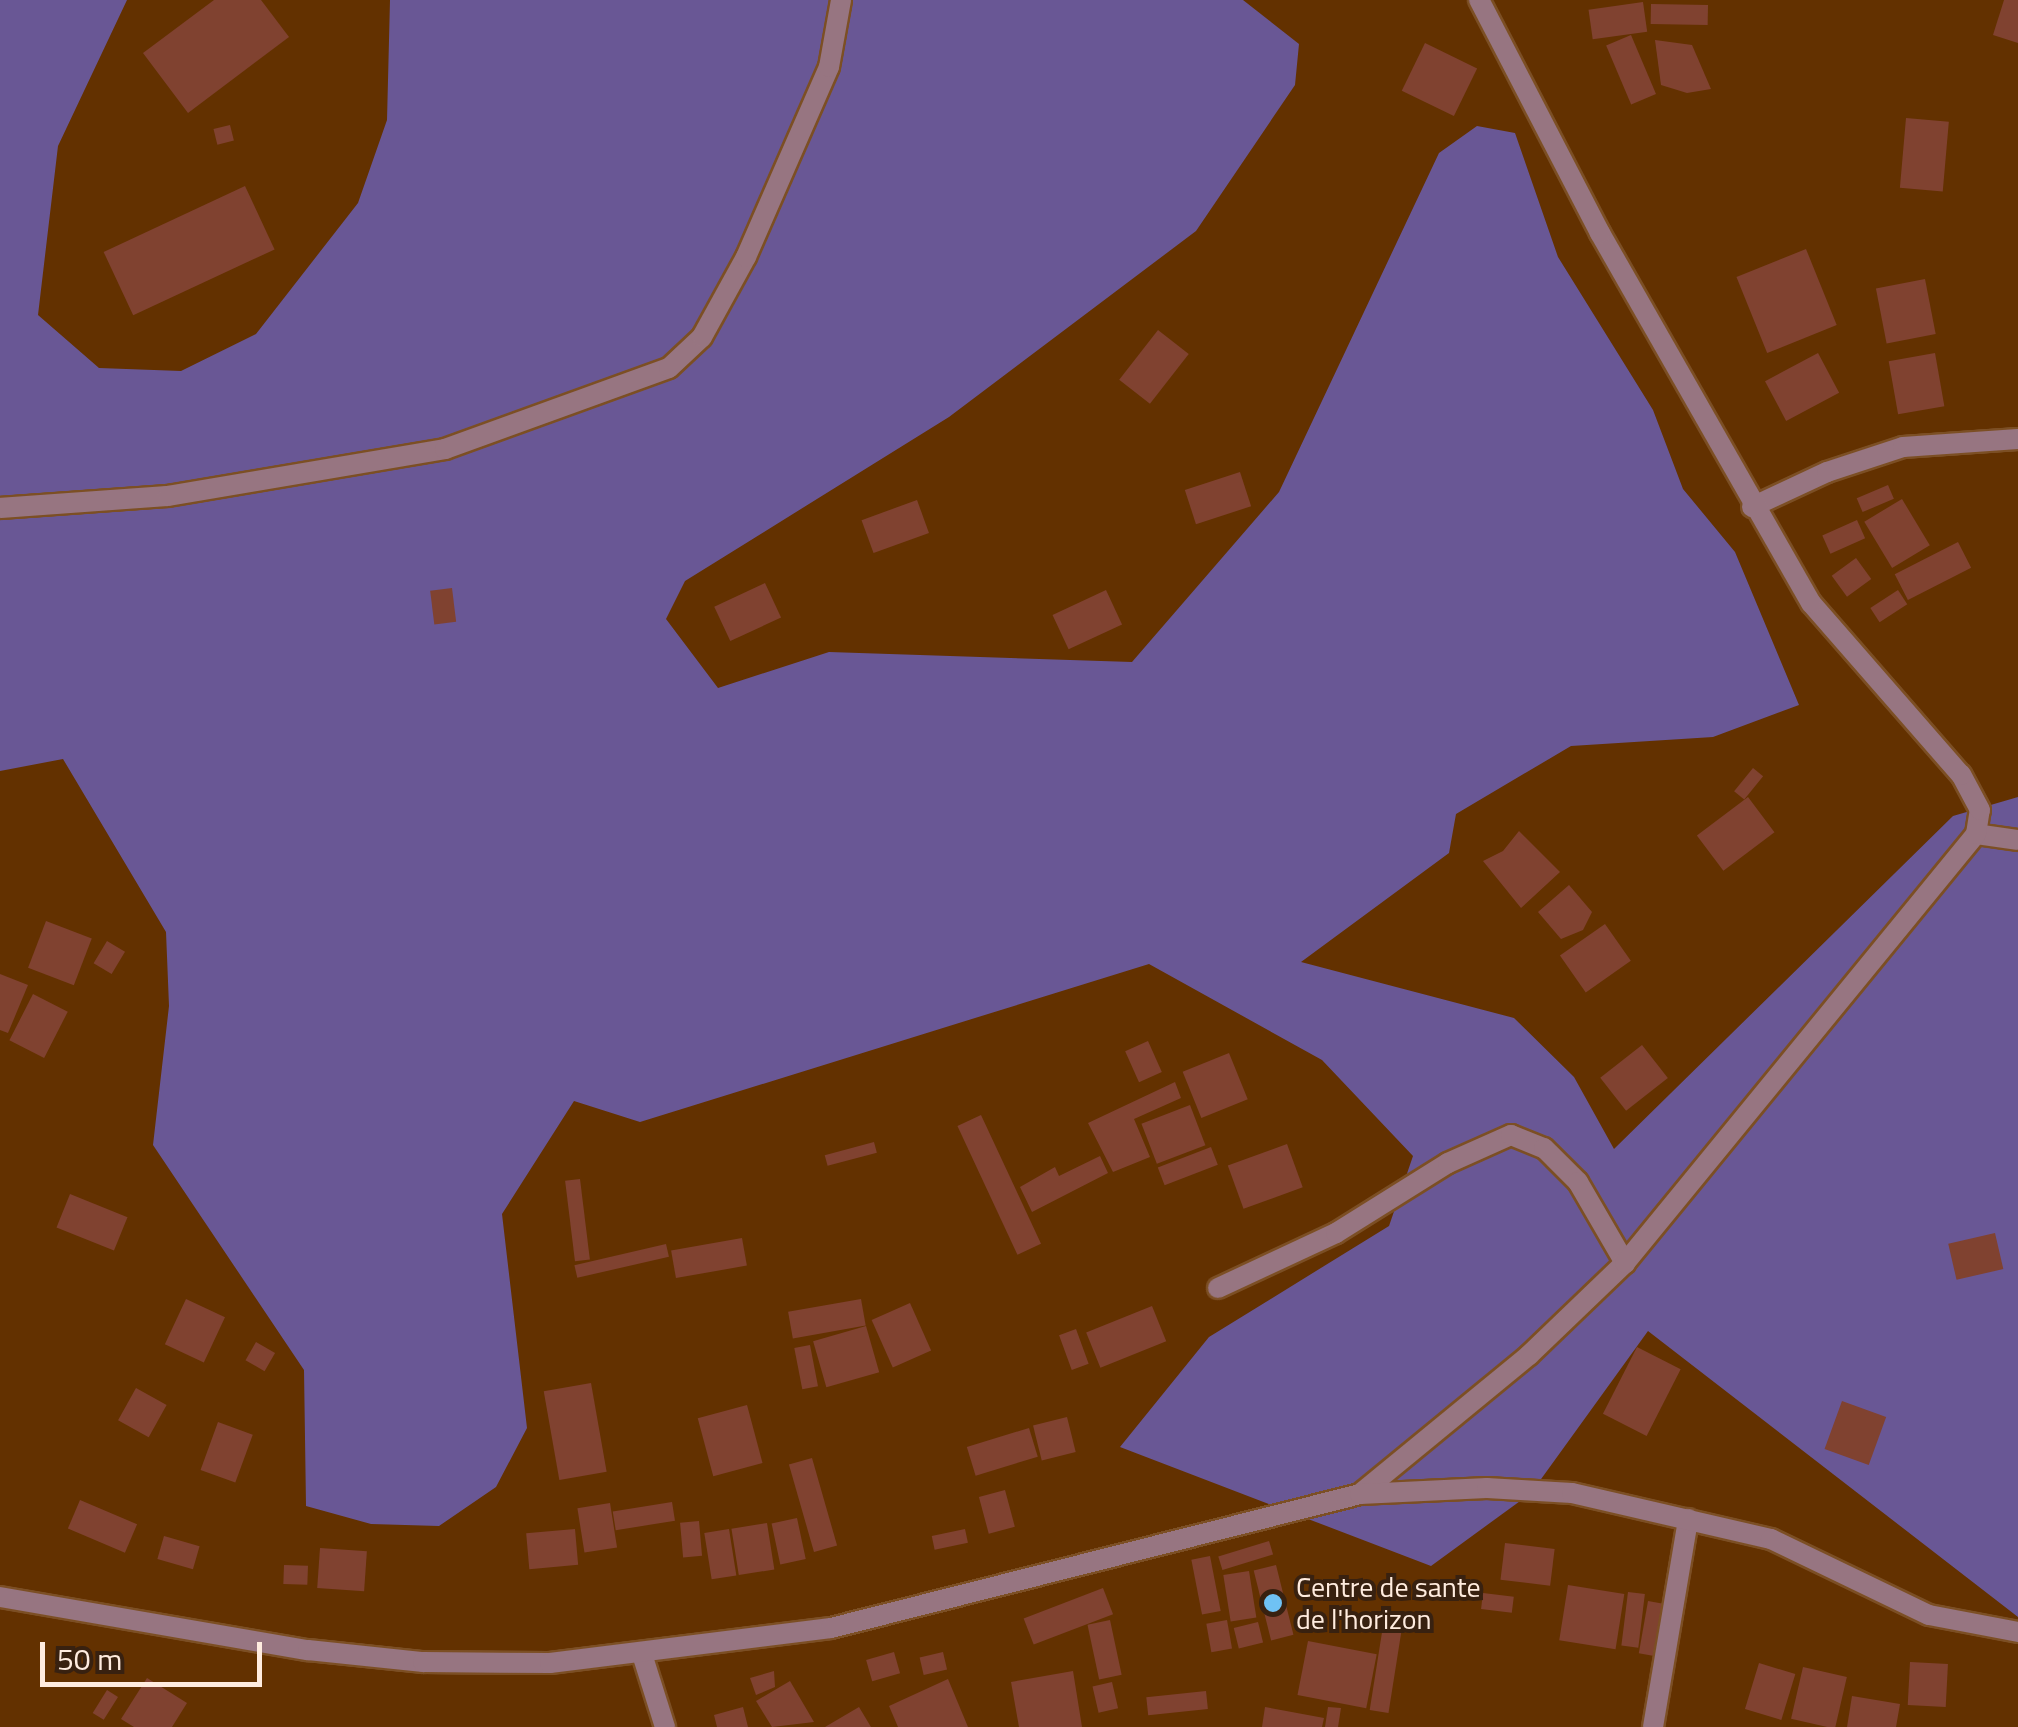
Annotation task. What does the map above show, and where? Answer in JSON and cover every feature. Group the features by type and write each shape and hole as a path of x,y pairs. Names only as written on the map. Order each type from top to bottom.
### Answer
{"street":[{"path":"0,508 168,496 445,448 669,368 702,337 746,257 829,67 841,0"},
{"path":"1360,1494 1529,1354 1625,1263 1976,834 1980,810 1961,775 1822,616 1752,508 1479,0"},
{"path":"1752,508 1827,472 1903,447 2018,439"},
{"path":"1976,834 2018,840"},
{"path":"1218,1288 1336,1234 1448,1163 1511,1135 1544,1148 1578,1182 1625,1263"},
{"path":"0,1597 308,1650 423,1662 550,1664 831,1628 958,1600 1360,1494 1487,1488 1572,1493 1771,1539 1930,1615 2018,1632"},
{"path":"1653,1727 1688,1519"},
{"path":"642,1654 665,1727"}],"shaded area":[{"path":"0,0 127,0 58,146 38,315 99,368 181,371 256,334 358,203 387,120 390,0 1243,0 1299,44 1295,85 1196,231 949,417 685,581 666,619 718,688 829,652 1132,662 1279,492 1439,153 1477,126 1515,133 1558,257 1653,410 1683,489 1735,552 1799,705 1713,737 1571,746 1456,814 1449,853 1301,962 1514,1018 1574,1077 1614,1149 1953,816 2018,797 2018,1617 1648,1331 1531,1493 1431,1566 1120,1447 1209,1337 1389,1226 1413,1156 1322,1060 1149,964 640,1122 574,1101 502,1214 527,1428 496,1487 439,1526 371,1524 306,1506 304,1370 153,1145 169,1006 166,932 63,759 0,771"}],"building":[{"path":"214,0 261,0 289,37 188,113 143,53"},
{"path":"2004,0 2018,0 2018,43 1993,35"},
{"path":"1643,2 1647,32 1593,39 1589,10"},
{"path":"1651,4 1708,5 1708,25 1651,24"},
{"path":"1631,35 1656,94 1631,104 1606,46"},
{"path":"1655,40 1692,45 1711,89 1687,93 1661,85"},
{"path":"1425,43 1477,68 1454,116 1402,91"},
{"path":"1906,118 1949,122 1943,191 1900,188"},
{"path":"230,125 234,141 217,145 214,129"},
{"path":"245,186 275,249 133,315 104,252"},
{"path":"1806,249 1837,325 1767,353 1736,277"},
{"path":"1925,279 1936,334 1887,344 1876,289"},
{"path":"1158,330 1189,354 1150,404 1119,380"},
{"path":"1818,353 1839,393 1786,421 1765,381"},
{"path":"1935,353 1944,406 1898,414 1889,361"},
{"path":"1240,472 1251,506 1196,524 1185,490"},
{"path":"1888,485 1894,499 1863,512 1857,498"},
{"path":"1902,499 1930,545 1892,568 1864,522"},
{"path":"917,500 929,533 874,553 862,520"},
{"path":"1857,520 1865,538 1830,554 1822,535"},
{"path":"1958,542 1971,568 1908,600 1895,574"},
{"path":"1856,558 1871,579 1847,597 1832,576"},
{"path":"765,583 781,617 730,641 714,607"},
{"path":"452,588 456,622 434,624 430,591"},
{"path":"1106,590 1122,624 1069,649 1053,615"},
{"path":"1898,590 1907,604 1880,622 1870,608"},
{"path":"1753,768 1763,776 1744,799 1734,791"},
{"path":"1748,797 1774,832 1723,871 1697,836"},
{"path":"1519,831 1560,872 1521,908 1483,861 1503,851"},
{"path":"1569,885 1592,912 1583,930 1561,939 1538,912"},
{"path":"46,921 92,939 74,985 28,968"},
{"path":"1605,924 1631,961 1586,992 1560,956"},
{"path":"107,941 125,952 112,974 94,963"},
{"path":"0,974 28,985 8,1033 0,1030"},
{"path":"33,994 68,1012 44,1058 9,1040"},
{"path":"1148,1041 1162,1072 1139,1082 1125,1051"},
{"path":"1642,1045 1668,1078 1626,1111 1600,1078"},
{"path":"1229,1053 1248,1099 1201,1118 1183,1072"},
{"path":"1175,1082 1181,1098 1134,1119 1150,1157 1113,1172 1088,1123"},
{"path":"1190,1105 1205,1145 1157,1164 1141,1124"},
{"path":"981,1115 1041,1244 1017,1255 957,1126"},
{"path":"874,1142 877,1153 828,1166 825,1155"},
{"path":"1287,1144 1303,1187 1244,1209 1228,1166"},
{"path":"1211,1147 1218,1165 1165,1185 1158,1167"},
{"path":"1100,1156 1108,1173 1032,1212 1020,1187 1055,1167 1059,1176"},
{"path":"580,1179 590,1259 575,1261 565,1181"},
{"path":"70,1194 127,1217 114,1251 57,1227"},
{"path":"1995,1233 2003,1269 1957,1280 1948,1244"},
{"path":"742,1238 747,1266 676,1278 671,1251"},
{"path":"666,1244 669,1257 577,1278 574,1265"},
{"path":"186,1299 225,1317 204,1362 165,1344"},
{"path":"861,1299 866,1326 793,1338 788,1312"},
{"path":"910,1303 931,1351 893,1368 872,1320"},
{"path":"1152,1306 1166,1341 1100,1368 1086,1333"},
{"path":"866,1326 879,1372 826,1387 813,1341"},
{"path":"1076,1329 1089,1364 1072,1370 1059,1335"},
{"path":"256,1342 275,1353 265,1371 246,1360"},
{"path":"810,1345 818,1386 802,1389 794,1348"},
{"path":"1637,1347 1681,1369 1647,1436 1603,1414"},
{"path":"591,1383 607,1472 559,1480 544,1391"},
{"path":"136,1388 167,1405 149,1437 118,1420"},
{"path":"1842,1401 1886,1417 1869,1465 1825,1449"},
{"path":"747,1405 763,1463 713,1476 698,1418"},
{"path":"1067,1417 1076,1452 1042,1460 1033,1425"},
{"path":"218,1422 253,1435 235,1483 201,1470"},
{"path":"1029,1428 1038,1457 976,1476 967,1447"},
{"path":"812,1458 837,1545 814,1552 789,1465"},
{"path":"1005,1490 1015,1527 989,1534 979,1497"},
{"path":"80,1500 137,1524 125,1553 68,1529"},
{"path":"672,1502 675,1521 616,1530 613,1511"},
{"path":"610,1503 617,1547 584,1553 577,1508"},
{"path":"797,1518 806,1559 780,1564 772,1523"},
{"path":"699,1521 702,1556 683,1558 680,1523"},
{"path":"767,1523 774,1569 739,1575 731,1529"},
{"path":"575,1529 578,1565 529,1569 526,1533"},
{"path":"729,1529 736,1575 712,1579 704,1533"},
{"path":"965,1529 968,1543 935,1550 932,1536"},
{"path":"164,1536 200,1546 193,1569 157,1559"},
{"path":"1269,1541 1273,1554 1222,1570 1218,1556"},
{"path":"1505,1543 1555,1549 1550,1586 1500,1580"},
{"path":"320,1548 367,1551 364,1591 317,1588"},
{"path":"1210,1556 1221,1611 1202,1615 1191,1560"},
{"path":"284,1565 308,1566 307,1585 283,1584"},
{"name":"Centre de sante de l'horizon","path":"1276,1565 1293,1635 1271,1640 1254,1571"},
{"path":"1249,1571 1256,1617 1231,1621 1223,1575"},
{"path":"1568,1585 1624,1594 1616,1649 1559,1640"},
{"path":"1103,1588 1113,1614 1034,1645 1024,1618"},
{"path":"1628,1592 1645,1594 1638,1648 1621,1646"},
{"path":"1483,1593 1514,1597 1512,1613 1481,1609"},
{"path":"1648,1601 1665,1604 1656,1656 1639,1653"},
{"path":"1110,1620 1122,1675 1099,1680 1088,1625"},
{"path":"1227,1620 1232,1649 1211,1652 1206,1624"},
{"path":"1258,1622 1263,1642 1239,1648 1234,1628"},
{"path":"1383,1626 1402,1629 1388,1713 1370,1710"},
{"path":"1308,1641 1377,1654 1366,1708 1298,1695"},
{"path":"894,1652 900,1673 872,1681 866,1660"},
{"path":"943,1652 947,1670 924,1675 920,1657"},
{"path":"1910,1662 1948,1664 1946,1707 1908,1705"},
{"path":"1759,1663 1795,1674 1781,1720 1745,1709"},
{"path":"1803,1667 1847,1677 1835,1727 1791,1719"},
{"path":"774,1671 775,1687 756,1695 750,1678"},
{"path":"1073,1671 1082,1727 1019,1727 1011,1682"},
{"path":"147,1678 187,1703 172,1727 134,1727 121,1719"},
{"path":"948,1679 968,1727 898,1727 889,1706"},
{"path":"790,1681 814,1722 772,1727 756,1701"},
{"path":"1112,1682 1118,1708 1099,1713 1093,1686"},
{"path":"107,1690 118,1697 104,1720 93,1713"},
{"path":"1206,1691 1208,1709 1148,1715 1146,1697"},
{"path":"1852,1696 1900,1704 1896,1727 1847,1727"},
{"path":"743,1707 748,1727 717,1727 714,1715"},
{"path":"859,1707 871,1727 825,1727"},
{"path":"1265,1707 1324,1718 1322,1727 1262,1727"},
{"path":"1328,1707 1341,1708 1338,1727 1325,1727"}],"place":[{"name":"Centre de sante de l'horizon","path":"1273,1603"}]}
